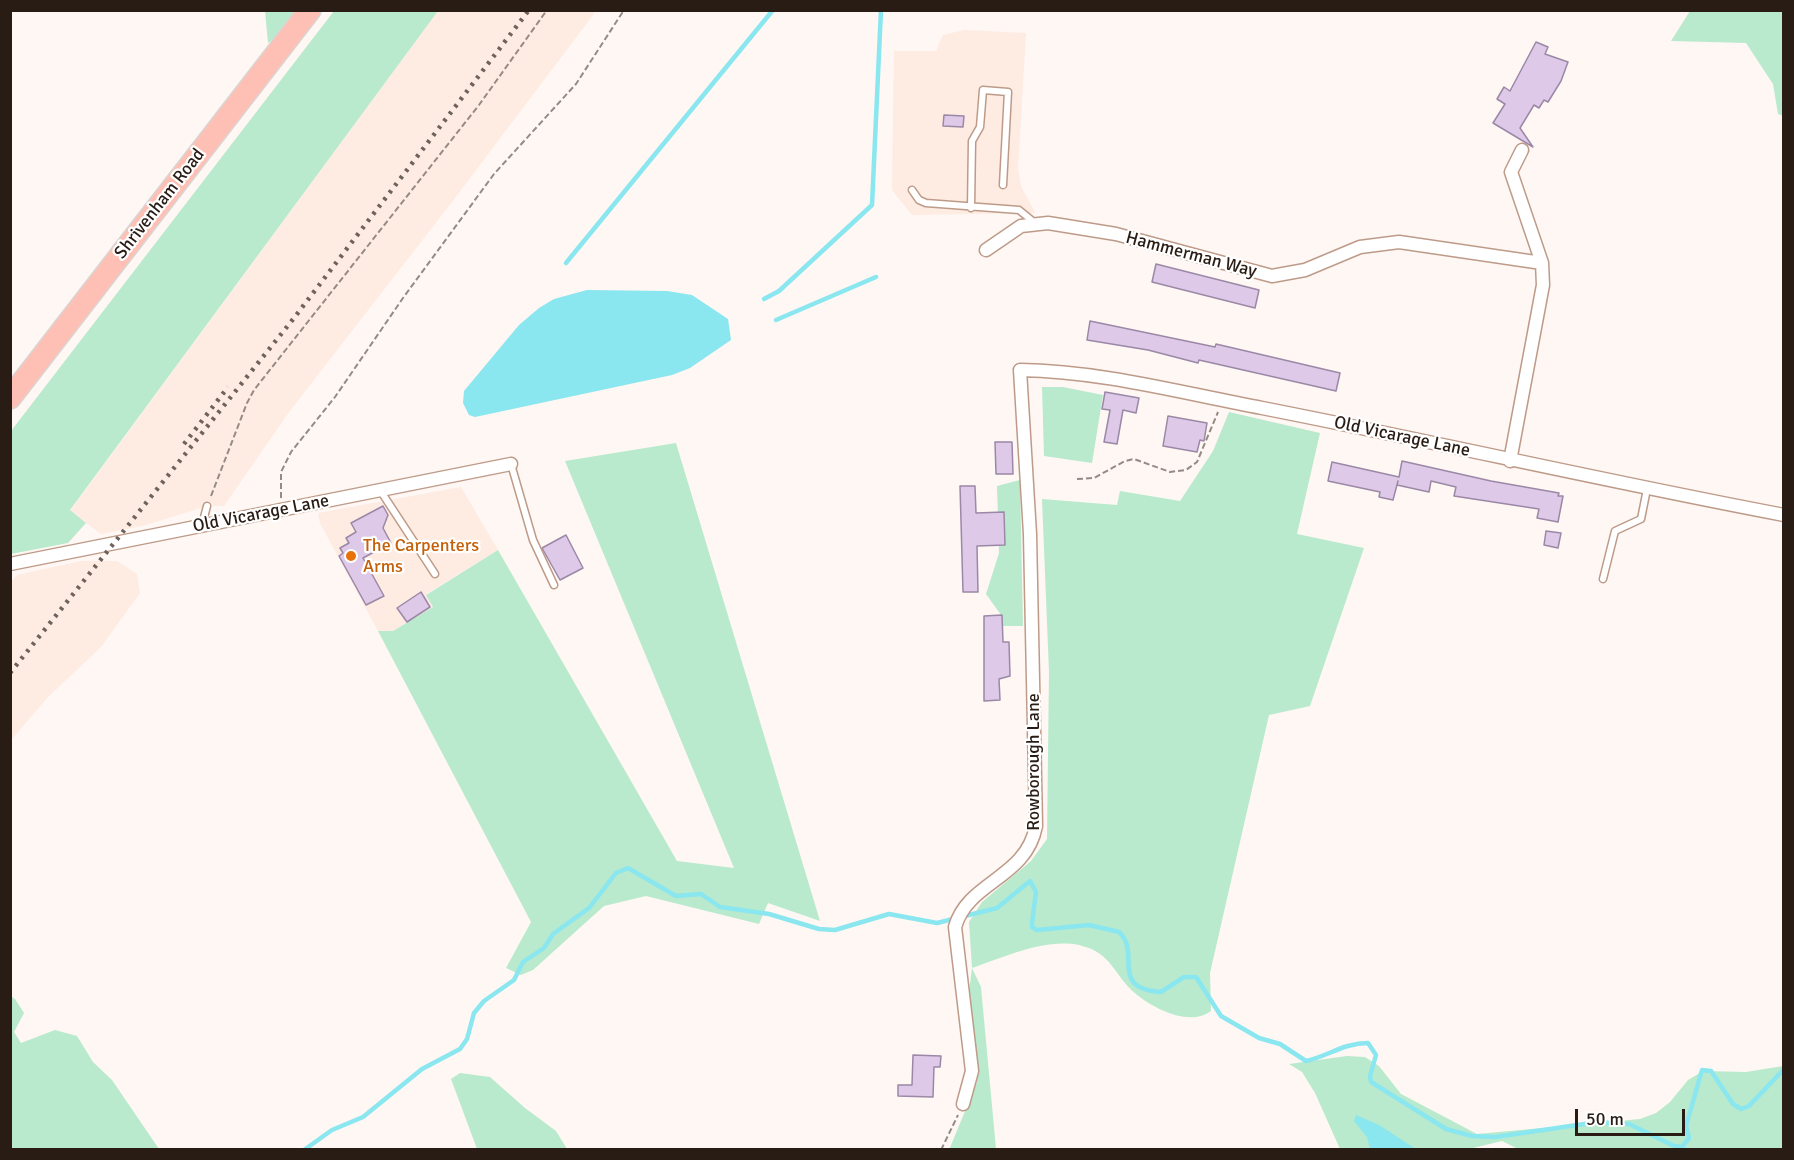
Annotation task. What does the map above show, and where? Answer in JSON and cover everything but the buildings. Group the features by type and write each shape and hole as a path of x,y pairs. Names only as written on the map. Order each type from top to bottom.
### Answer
{"highway":[{"name":"Shrivenham Road","path":"10,399 310,10"}],"street":[{"path":"1510,461 1542,301 1542,263 1511,172 1522,150"},
{"name":"Hammerman Way","path":"986,250 1008,232 1021,226 1035,224 1116,234 1272,276 1305,270 1360,247 1399,242 1542,263"},
{"name":"Old Vicarage Lane","path":"1020,370 1066,371 1221,400 1647,489 1784,515"},
{"name":"Rowborough Lane","path":"963,1104 972,1071 955,927 959,913 1020,861 1034,840 1036,826 1030,534 1020,370"},
{"name":"Old Vicarage Lane","path":"10,564 511,464"}],"lane":[{"path":"971,208 972,141 980,128 983,90 1008,92 1003,185"},
{"path":"912,190 919,200 926,203 1019,210 1035,224"},
{"path":"511,464 533,540 554,585"},
{"path":"1602,579 1615,531 1641,519 1647,489"},
{"path":"380,490 435,574"},
{"path":"202,526 207,506"}],"path":[{"path":"207,506 254,390 479,105 547,10"},
{"path":"284,509 279,486 281,472 291,452 335,397 403,297 494,174 576,84 624,10"},
{"path":"1077,479 1094,478 1125,461 1134,459 1170,472 1186,470 1197,462 1204,449 1221,400"},
{"path":"941,1149 963,1104"}],"shaded area":[{"path":"438,11 596,11 289,412 224,506 207,506 146,525 101,534 70,511"},
{"path":"964,30 1026,33 1018,168 1021,186 1035,213 912,215 892,190 894,51 936,51 943,35"},
{"path":"461,487 498,550 426,594 433,607 393,631 378,631 320,523 318,513"},
{"path":"81,561 117,561 137,574 140,593 101,647 48,697 11,740 11,582 17,575"}],"green space":[{"path":"265,11 298,11 279,35 268,43"},
{"path":"334,11 438,11 70,510 86,523 68,543 11,554 11,431"},
{"path":"1690,11 1783,11 1783,116 1778,114 1773,84 1746,43 1671,41"},
{"path":"1042,387 1063,387 1103,395 1092,463 1044,456"},
{"path":"1229,412 1320,433 1297,534 1364,548 1310,706 1269,715 1210,973 1211,1011 1193,1017 1183,1017 1152,1005 1128,987 1099,953 1079,945 1039,946 972,968 969,922 982,902 1031,861 1047,839 1049,672 1042,499 1117,505 1120,491 1180,501 1213,451"},
{"path":"676,443 820,921 768,903 759,924 646,896 604,906 533,970 521,975 506,968 531,922 378,631 393,631 433,607 426,595 498,550 677,861 734,868 565,461"},
{"path":"1020,480 1023,626 1003,626 1001,615 986,594 999,553 997,486"},
{"path":"972,968 981,987 996,1149 949,1150 977,1082 978,1065 969,992"},
{"path":"11,996 24,1013 14,1032 21,1043 55,1030 77,1036 93,1062 112,1080 159,1149 11,1149"},
{"path":"1347,1056 1365,1057 1379,1066 1401,1094 1477,1134 1640,1119 1656,1113 1670,1102 1688,1080 1703,1071 1746,1072 1783,1066 1783,1149 1520,1150 1502,1141 1469,1149 1340,1149 1315,1093 1302,1072 1289,1064"},
{"path":"460,1073 490,1077 525,1108 556,1131 567,1149 477,1149 451,1079"}],"water":[{"path":"587,290 667,291 692,295 728,319 731,340 690,368 672,375 475,417 469,415 463,403 464,391 519,325 554,299"},
{"path":"1356,1115 1379,1125 1416,1149 1370,1149 1367,1137 1354,1121"}],"waterway":[{"path":"566,263 773,10"},
{"path":"764,299 779,291 872,205 881,10"},
{"path":"776,320 876,277"},
{"path":"304,1150 332,1130 363,1117 422,1069 460,1049 467,1039 474,1013 484,1001 514,980 523,962 544,948 553,934 589,908 616,873 628,868 676,896 701,894 720,907 769,914 819,929 835,930 889,914 937,923 997,908 1030,881 1036,892 1032,927 1037,930 1089,925 1119,932 1128,950 1130,977 1135,984 1145,989 1161,992 1184,977 1196,977 1221,1016 1259,1038 1280,1044 1306,1061 1344,1047 1368,1043 1376,1055 1370,1076 1371,1082 1446,1129 1472,1136 1495,1137 1598,1122 1629,1124 1674,1146 1682,1147 1689,1138 1686,1126 1702,1070 1711,1071 1733,1104 1741,1109 1749,1106 1784,1069"}],"railway":[{"path":"10,673 294,318 529,10"},
{"path":"184,444 228,387"}],"place":[{"name":"The Carpenters Arms","path":"351,556"}]}
